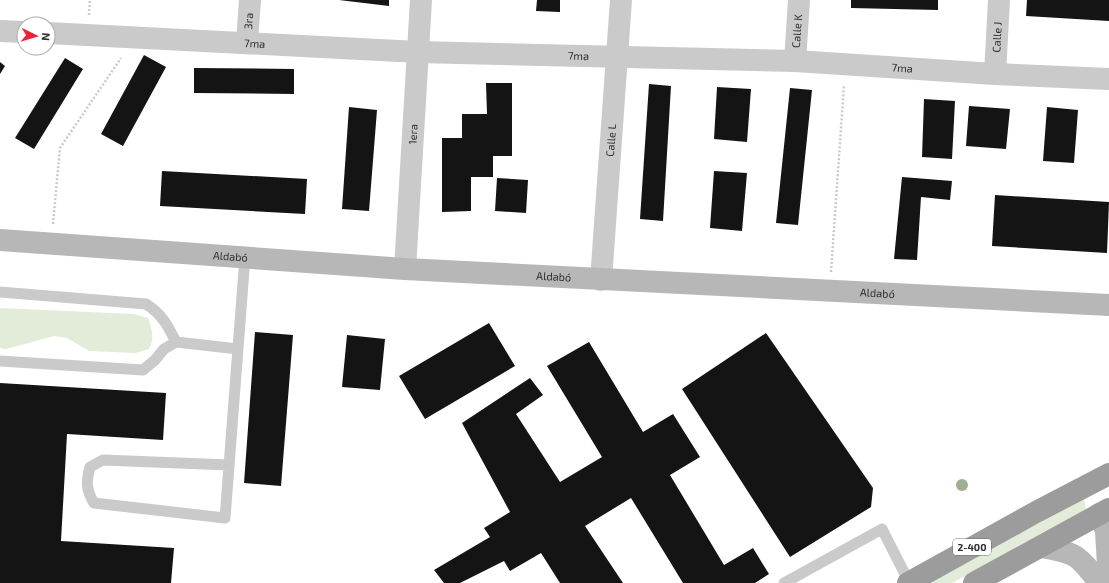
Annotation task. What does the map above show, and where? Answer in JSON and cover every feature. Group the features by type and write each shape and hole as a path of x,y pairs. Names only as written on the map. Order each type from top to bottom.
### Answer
{"highway":[{"path":"974,583 1104,511 1100,479"},
{"name":"2-400","path":"908,583 1036,512 1100,479"}],"main road":[{"name":"Aldabó","path":"0,240 601,280 1109,305"},
{"path":"1104,511 1109,582"},
{"path":"1099,583 1096,536 1104,511"},
{"path":"1041,547 1062,550 1074,554 1086,565 1099,583"}],"street":[{"name":"3ra","path":"247,42 250,0"},
{"name":"1era","path":"405,268 421,0"},
{"name":"Calle L","path":"601,280 621,0"},
{"name":"Calle K","path":"795,61 798,0"},
{"name":"Calle J","path":"996,74 999,0"},
{"path":"0,31 16,32"},
{"name":"7ma","path":"56,33 418,52 795,61 996,74 1109,79"}],"lane":[{"path":"229,465 103,460 90,467 86,480 88,493 94,503 225,518 245,257"},
{"path":"0,292 146,304 157,312 166,322 176,342"},
{"path":"0,361 143,370 155,360 164,349 176,342 238,349"},
{"path":"784,583 882,529 908,583"}],"path":[{"path":"51,244 60,148 135,37"},
{"path":"830,291 846,65"}],"green space":[{"path":"0,308 134,314 148,318 152,330 152,341 149,349 136,353 89,351 67,338 54,336 6,349 0,348"},
{"path":"1084,499 1086,509 1039,537 952,583 930,583 1033,525"}],"building":[{"path":"339,0 389,0 389,6"},
{"path":"537,0 560,0 560,12 536,11"},
{"path":"851,0 938,0 938,10 851,8"},
{"path":"1027,0 1109,0 1109,21 1026,16"},
{"path":"144,55 166,67 123,146 101,134"},
{"path":"65,58 83,69 34,149 15,138"},
{"path":"0,62 5,66 0,74"},
{"path":"194,68 294,69 294,94 194,93"},
{"path":"486,83 512,83 512,156 493,156 493,177 471,177 471,211 442,212 442,138 462,138 462,114 487,114"},
{"path":"649,84 671,86 663,221 640,219"},
{"path":"717,87 751,89 747,142 714,139"},
{"path":"790,88 812,90 798,225 776,223"},
{"path":"924,99 955,101 952,159 922,157"},
{"path":"969,106 1010,109 1006,149 966,146"},
{"path":"349,107 377,110 369,211 342,209"},
{"path":"1047,107 1078,110 1074,163 1043,161"},
{"path":"162,171 307,179 305,214 160,206"},
{"path":"714,171 747,173 742,231 710,228"},
{"path":"902,177 952,181 950,200 921,197 917,260 894,259"},
{"path":"497,178 528,180 526,213 495,211"},
{"path":"995,195 1109,202 1107,253 992,246"},
{"path":"489,323 515,366 425,419 399,376"},
{"path":"255,332 293,335 281,486 244,483"},
{"path":"766,333 873,488 871,507 790,557 682,389"},
{"path":"347,335 385,339 380,390 342,387"},
{"path":"589,342 643,432 673,414 700,457 670,475 724,565 753,548 769,574 755,583 683,583 631,498 585,526 623,583 560,583 541,553 510,571 504,561 460,583 444,583 434,570 490,537 484,528 510,512 462,423 530,378 543,395 516,414 560,482 602,457 547,366"},
{"path":"0,383 166,393 163,440 67,434 61,541 174,548 171,583 0,583"}]}
